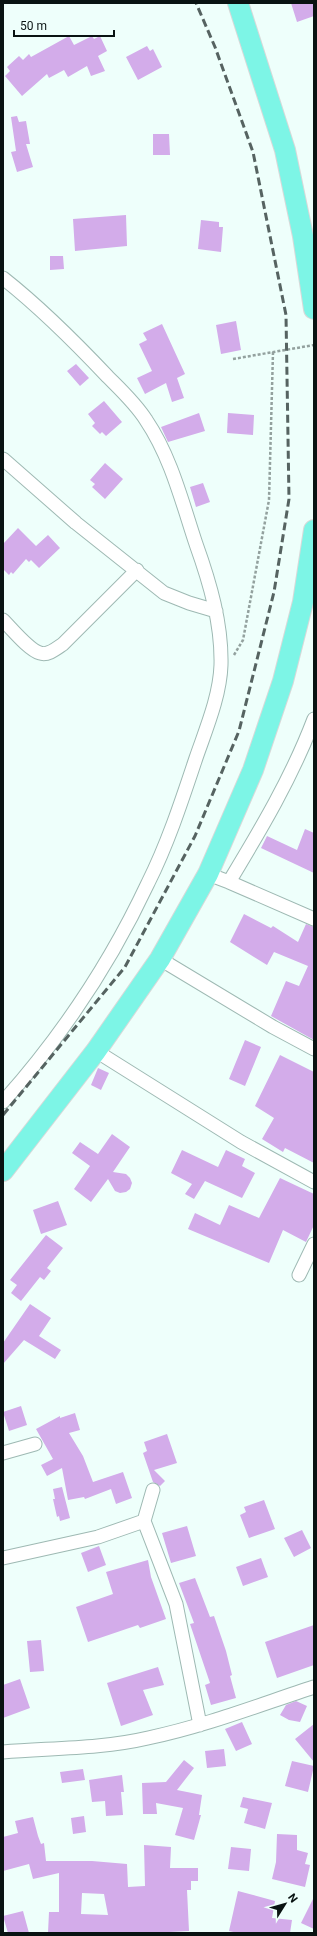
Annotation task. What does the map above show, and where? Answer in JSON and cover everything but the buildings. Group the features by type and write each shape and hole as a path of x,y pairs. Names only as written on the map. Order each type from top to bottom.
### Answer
{"main road":[{"path":"238,3 285,150 302,236 314,309"},
{"path":"3,1171 96,1051 160,959 208,874 253,770 283,682 303,602 314,530"}],"street":[{"path":"3,278 56,324 102,370 145,419 170,465 208,579 216,611 221,668 217,691 186,789 149,882 124,933 94,983 63,1030 3,1102"},
{"path":"3,459 76,522 164,593 188,603 216,611"},
{"path":"3,620 41,654 55,650 63,644 137,570"},
{"path":"229,882 280,795 300,755 314,719"},
{"path":"208,874 314,920"},
{"path":"160,959 273,1027 314,1049"},
{"path":"96,1051 241,1142 314,1182"},
{"path":"299,1275 314,1244"},
{"path":"3,1453 35,1444"},
{"path":"153,1490 144,1521 176,1604 200,1725"},
{"path":"3,1558 98,1537 144,1521"},
{"path":"3,1752 101,1746 147,1739 200,1725 314,1687"}],"path":[{"path":"233,359 314,345"},
{"path":"232,658 243,640 270,500 273,352"}],"railway":[{"path":"3,1115 125,967 195,836 239,731 274,592 289,499 286,315 253,152 215,47 196,3"}]}
